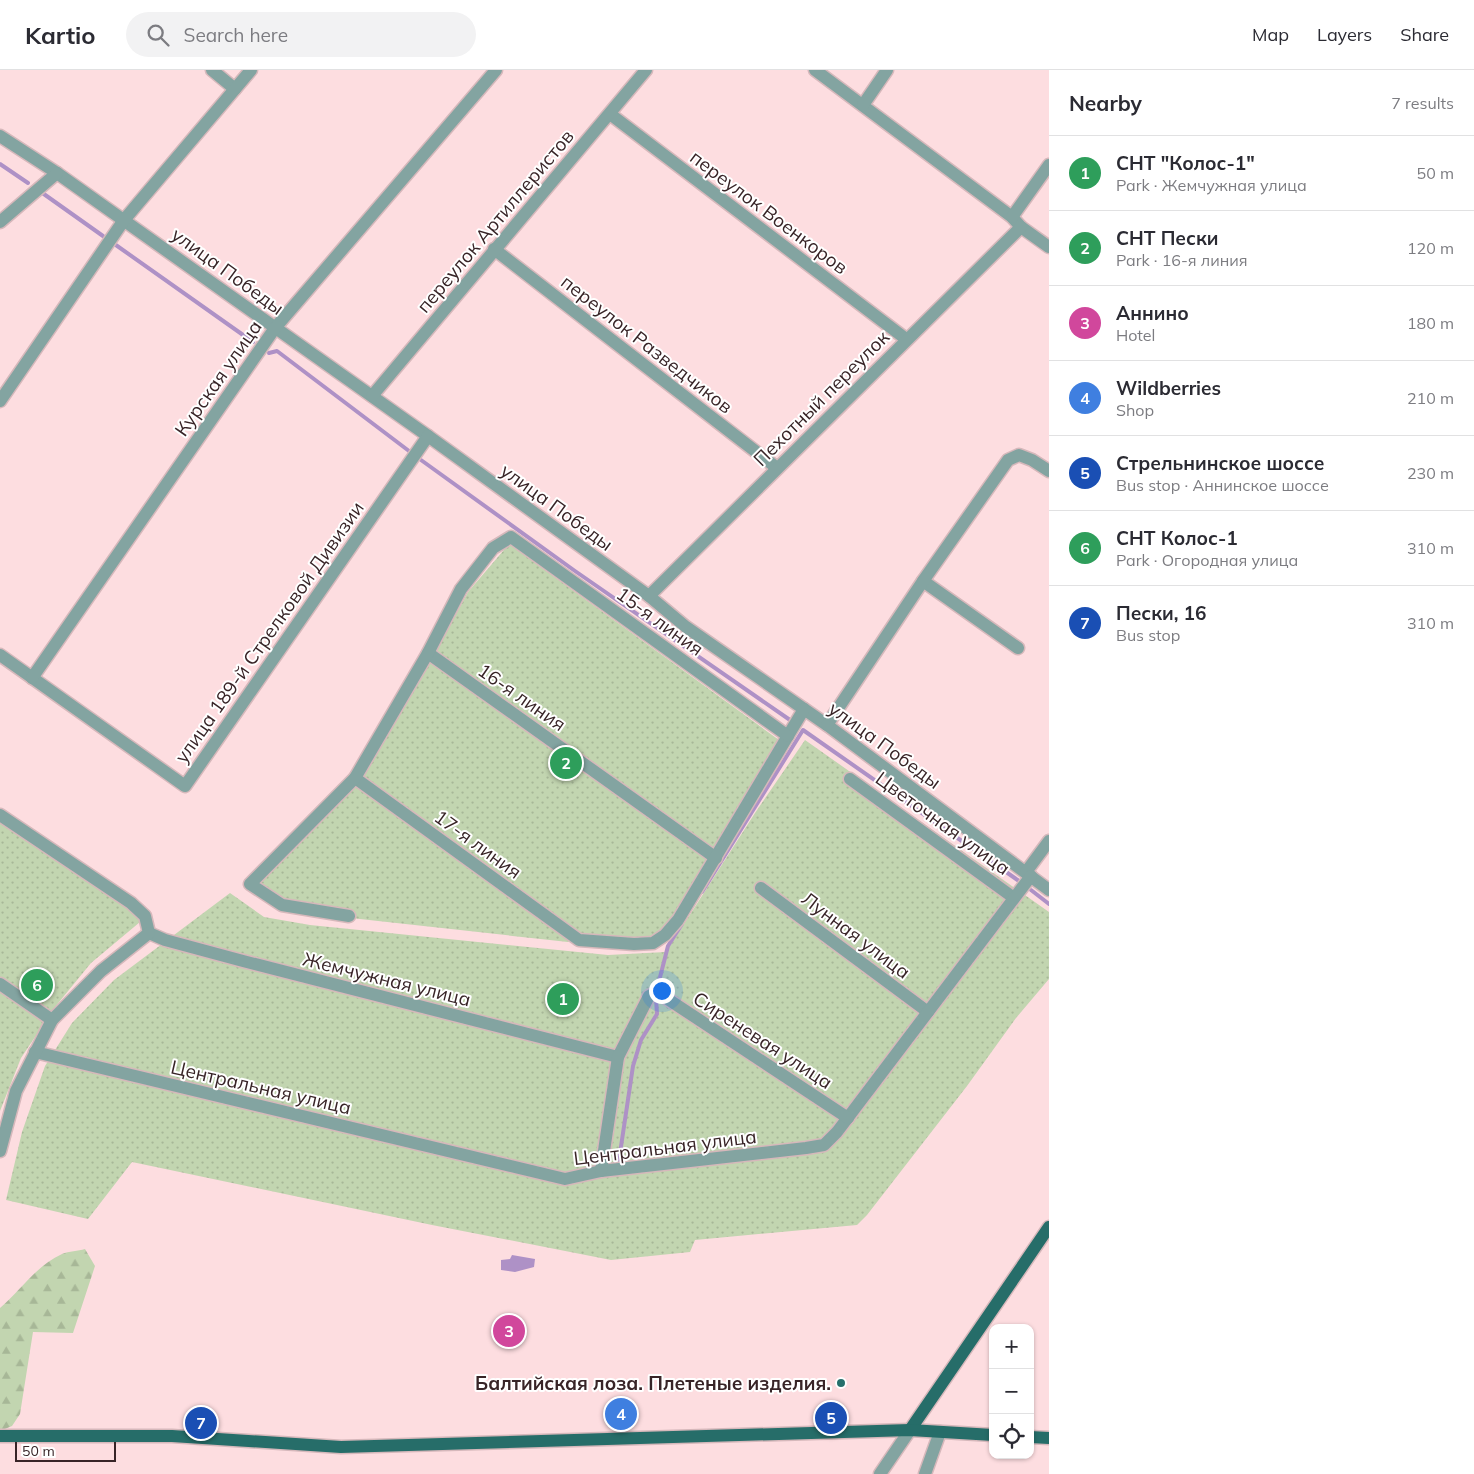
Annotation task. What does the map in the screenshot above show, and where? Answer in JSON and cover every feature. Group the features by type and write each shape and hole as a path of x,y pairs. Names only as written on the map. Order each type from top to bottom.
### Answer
{"main road":[{"path":"910,1430 1049,1227"},
{"path":"0,1436 172,1436 341,1447 910,1430 989,1434"},
{"path":"1034,1437 1049,1438"}],"street":[{"path":"212,70 235,89"},
{"path":"0,401 124,220 251,70"},
{"name":"Курская улица","path":"32,678 275,328 496,70"},
{"name":"переулок Артиллеристов","path":"372,396 646,70"},
{"path":"816,70 1049,247"},
{"path":"862,105 887,70"},
{"name":"переулок Военкоров","path":"610,114 906,339"},
{"name":"улица Победы","path":"0,136 57,173 428,436 649,596 686,626 827,725 1049,890"},
{"name":"Пехотный переулок","path":"649,596 906,339 1016,222 1049,165"},
{"path":"0,222 57,173"},
{"name":"переулок Разведчиков","path":"494,249 777,468"},
{"name":"улица 189-й Стрелковой Дивизии","path":"0,655 185,786 428,436"},
{"path":"827,725 923,581 1008,460 1019,455 1032,460 1049,471"},
{"name":"15-я линия","path":"428,653 461,589 493,548 511,537 788,736"},
{"path":"923,581 1018,648"},
{"path":"348,916 282,906 250,884 355,778 428,653"},
{"name":"16-я линия","path":"428,653 716,858"},
{"path":"716,858 804,709"},
{"name":"17-я линия","path":"355,778 579,940 634,944 653,943 665,935 678,920 716,858"},
{"name":"Цветочная улица","path":"850,779 1014,898"},
{"path":"0,815 131,903 146,916 149,933 101,971 52,1020 16,1091 0,1145"},
{"name":"Центральная улица","path":"35,1052 565,1179 601,1171 824,1145 838,1132 1014,898 1049,841"},
{"name":"Лунная улица","path":"761,888 928,1012"},
{"name":"Жемчужная улица","path":"149,933 165,940 243,961 618,1057"},
{"path":"0,984 52,1020"},
{"name":"Сиреневая улица","path":"618,1057 649,996 657,992 848,1118"},
{"path":"601,1171 618,1057"},
{"path":"880,1474 910,1430"},
{"path":"925,1474 940,1432"}],"green space":[{"path":"509,544 779,740 674,914 661,930 647,939 582,934 568,942 278,910 250,891 353,786 428,666 468,592"},
{"path":"805,740 1049,912 1049,979 1016,1018 967,1086 867,1215 857,1225 695,1240 690,1252 611,1260 432,1225 132,1162 88,1219 6,1200 22,1132 45,1066 72,1023 114,980 230,893 264,917 310,925 608,955 666,952 755,813"},
{"path":"0,821 131,908 140,922 91,963 55,1007 21,1058 0,1111"},
{"path":"85,1249 95,1266 73,1333 33,1332 20,1414 12,1426 0,1431 0,1308 44,1265 65,1253"}],"shaded area":[{"path":"512,1255 535,1259 534,1267 515,1272 501,1270 501,1260 510,1259"}],"waterway":[{"path":"0,164 28,183"},
{"path":"39,193 41,192 103,236"},
{"path":"113,243 253,342"},
{"path":"269,353 277,351 409,451"},
{"path":"421,460 575,571 790,720"},
{"path":"702,892 803,730 1019,881"},
{"path":"1031,890 1049,904"},
{"path":"657,989 668,946 682,924"},
{"path":"619,1160 633,1066 641,1040 657,1014 656,999"}],"place":[{"name":"СНТ Пески","path":"566,763"},
{"name":"СНТ Колос-1","path":"37,985"},
{"name":"СНТ \"Колос-1\"","path":"563,999"},
{"name":"Аннино","path":"509,1331"},
{"name":"Балтийская лоза. Плетеные изделия.","path":"841,1383"},
{"name":"Wildberries","path":"621,1414"},
{"name":"Стрельнинское шоссе","path":"831,1418"},
{"name":"Пески, 16","path":"201,1423"}]}
